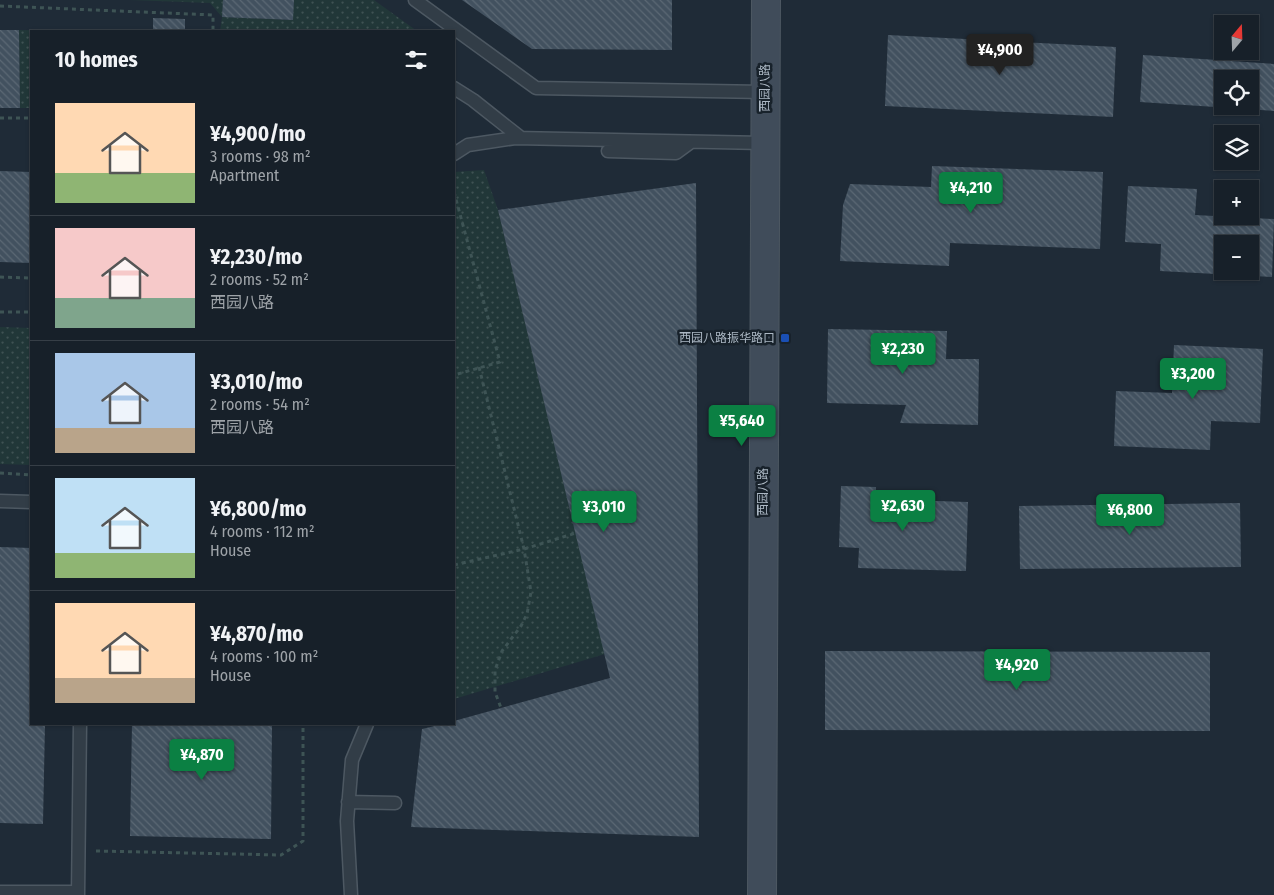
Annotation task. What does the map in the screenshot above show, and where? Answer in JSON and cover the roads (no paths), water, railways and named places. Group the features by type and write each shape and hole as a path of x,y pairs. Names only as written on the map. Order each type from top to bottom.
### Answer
{"street":[{"name":"西园八路","path":"762,895 766,0"}],"lane":[{"path":"415,0 536,88 765,92"},
{"path":"455,89 473,100 521,138"},
{"path":"455,153 468,145 521,138 764,143"},
{"path":"608,151 676,153 691,142"},
{"path":"0,501 30,502"},
{"path":"0,892 78,894 80,725"},
{"path":"350,895 347,821 352,760 367,725"},
{"path":"348,802 395,803"}],"place":[{"name":"西园八路振华路口","path":"785,338"}]}
